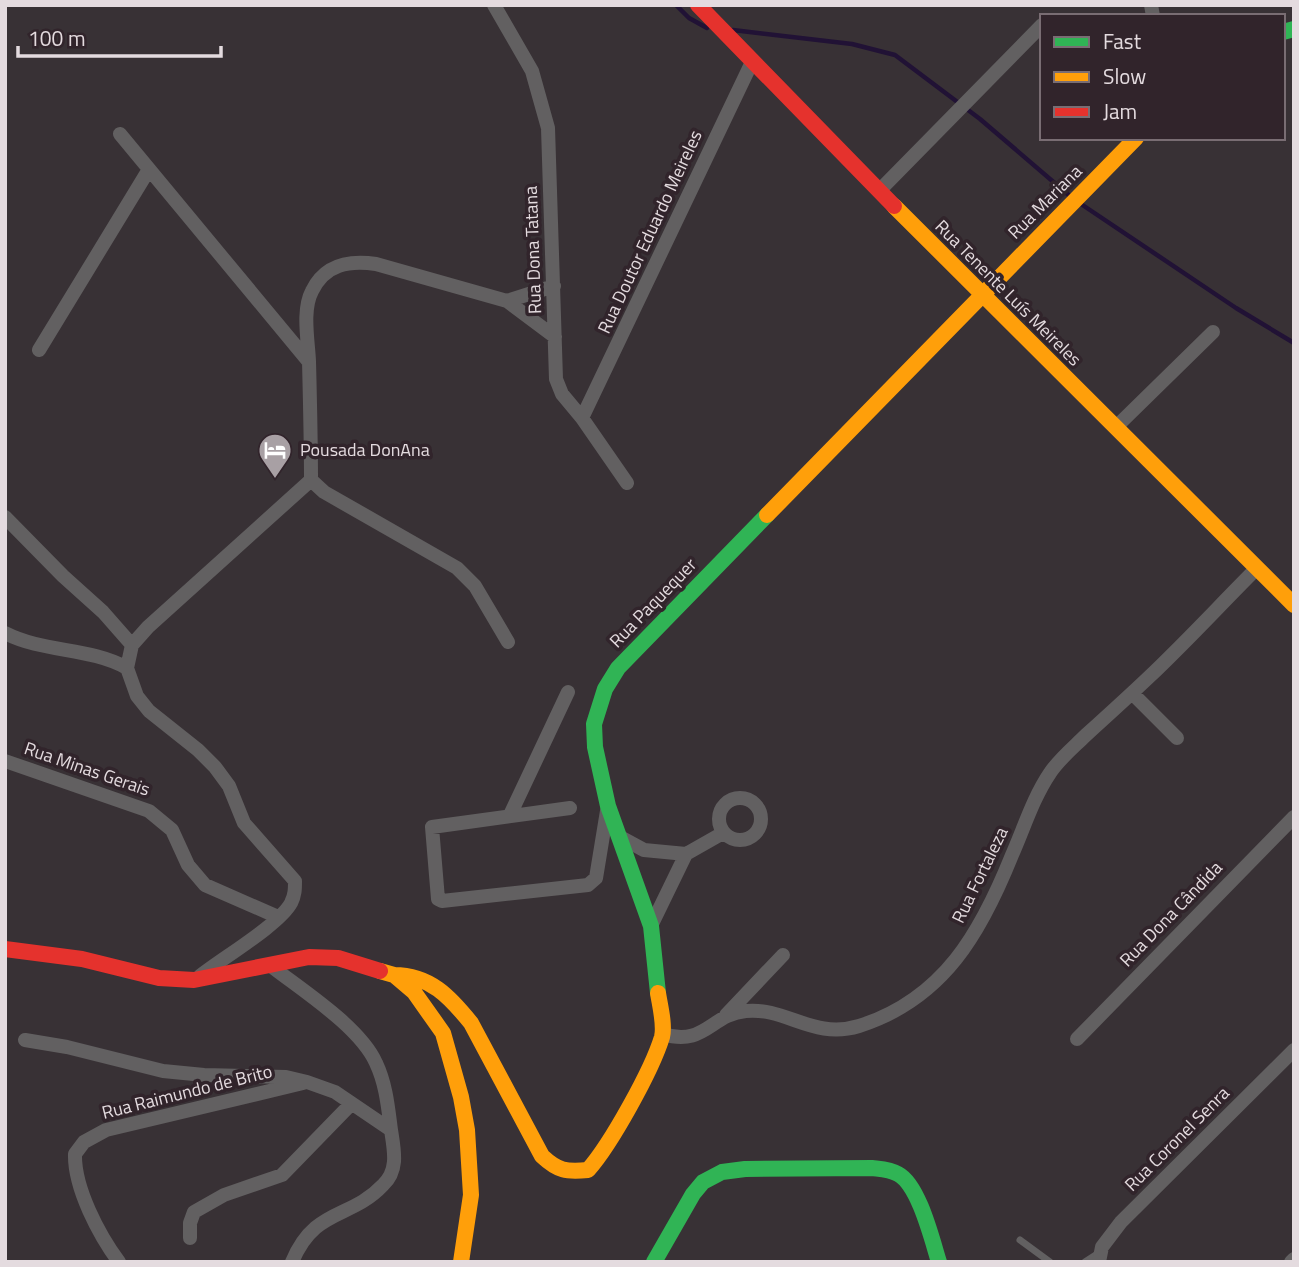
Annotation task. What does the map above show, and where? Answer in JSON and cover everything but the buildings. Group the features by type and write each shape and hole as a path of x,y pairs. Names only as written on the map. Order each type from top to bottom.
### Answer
{"street":[{"name":"Rua Dona Tatana","path":"495,5 531,71 548,128 556,379 562,394 627,482"},
{"name":"Rua Tenente Luís Meireles","path":"710,12 730,41 1294,605"},
{"path":"879,191 1040,27"},
{"name":"Rua Doutor Eduardo Meireles","path":"582,418 752,62"},
{"path":"120,134 309,362"},
{"name":"Rua Mariana","path":"982,293 1134,140"},
{"path":"39,350 148,171"},
{"path":"508,642 475,586 457,568 333,497 312,480 308,317 311,292 320,278 340,264 355,261 376,264 507,301 555,337"},
{"path":"507,301 554,286"},
{"name":"Rua Paquequer","path":"663,1034 651,926 608,806 595,747 594,724 605,689 618,668 982,293"},
{"path":"1116,427 1213,332"},
{"path":"194,981 278,917 290,905 295,893 295,881 244,823 229,786 215,767 149,711 137,696 127,668 132,645 202,576 312,480"},
{"path":"5,517 103,612 132,645"},
{"name":"Rua Fortaleza","path":"663,1034 683,1038 697,1035 723,1018 741,1011 759,1011 815,1028 838,1030 859,1026 918,998 943,976 965,947 1008,864 1036,797 1050,772 1257,568"},
{"path":"5,633 32,644 112,660 127,668"},
{"path":"510,815 568,692"},
{"path":"1132,693 1177,738"},
{"name":"Rua Minas Gerais","path":"5,761 149,811 172,830 188,865 205,885 278,917"},
{"path":"570,808 432,827 438,899 442,901 588,885 597,878 608,806"},
{"name":"Rua Dona Cândida","path":"1077,1038 1294,817"},
{"path":"651,926 686,854 723,833"},
{"path":"620,837 644,850 686,854"},
{"path":"5,949 82,959 159,978 194,981 309,957 338,958 394,975 414,992 443,1033 461,1097 467,1130 471,1195 461,1262"},
{"path":"723,1018 783,955"},
{"path":"271,966 355,1032 367,1047 385,1086 394,1153 394,1168 390,1178 374,1193 309,1232 292,1262"},
{"path":"394,975 408,973 423,978 439,988 455,1004 471,1024 541,1156 553,1166 569,1172 587,1170 599,1158 646,1076 663,1034"},
{"path":"26,1040 67,1046 163,1071 204,1076 286,1077 307,1082 335,1092 391,1130"},
{"name":"Rua Coronel Senra","path":"1099,1257 1109,1237 1121,1222 1294,1049"},
{"name":"Rua Raimundo de Brito","path":"119,1262 103,1241 77,1175 75,1154 84,1142 106,1130 307,1082"},
{"path":"190,1238 190,1223 194,1212 223,1195 282,1175 351,1104"},
{"path":"654,1262 693,1194 703,1182 722,1172 745,1169 872,1168 901,1175 911,1186 925,1217 939,1262"}],"lane":[{"path":"1020,1240 1050,1262"},
{"path":"1086,1262 1099,1257"}],"waterway":[{"path":"676,5 689,18 707,28"},
{"path":"733,30 852,44 895,55 980,119 1071,197"},
{"path":"1081,204 1236,308 1294,343"}],"traffic: fast":[{"path":"1285,31 1294,29"},
{"path":"658,993 651,926 608,806 595,747 594,724 605,689 618,668 767,515"},
{"path":"654,1262 693,1194 703,1182 722,1172 745,1169 872,1168 895,1172 906,1180 924,1214 939,1262"}],"traffic: slow":[{"path":"767,515 1134,140"},
{"path":"894,206 1294,605"},
{"path":"380,971 394,975 414,992 443,1033 461,1097 467,1130 471,1195 461,1262"},
{"path":"394,975 429,983 447,996 463,1013 471,1023 542,1156 558,1168 568,1170 588,1170 608,1143 640,1087 663,1032 658,993"}],"traffic: jam":[{"path":"698,5 894,206"},
{"path":"5,949 82,959 159,978 194,980 309,957 338,958 380,971"}],"place":[{"name":"Pousada DonAna","path":"275,480"}]}
